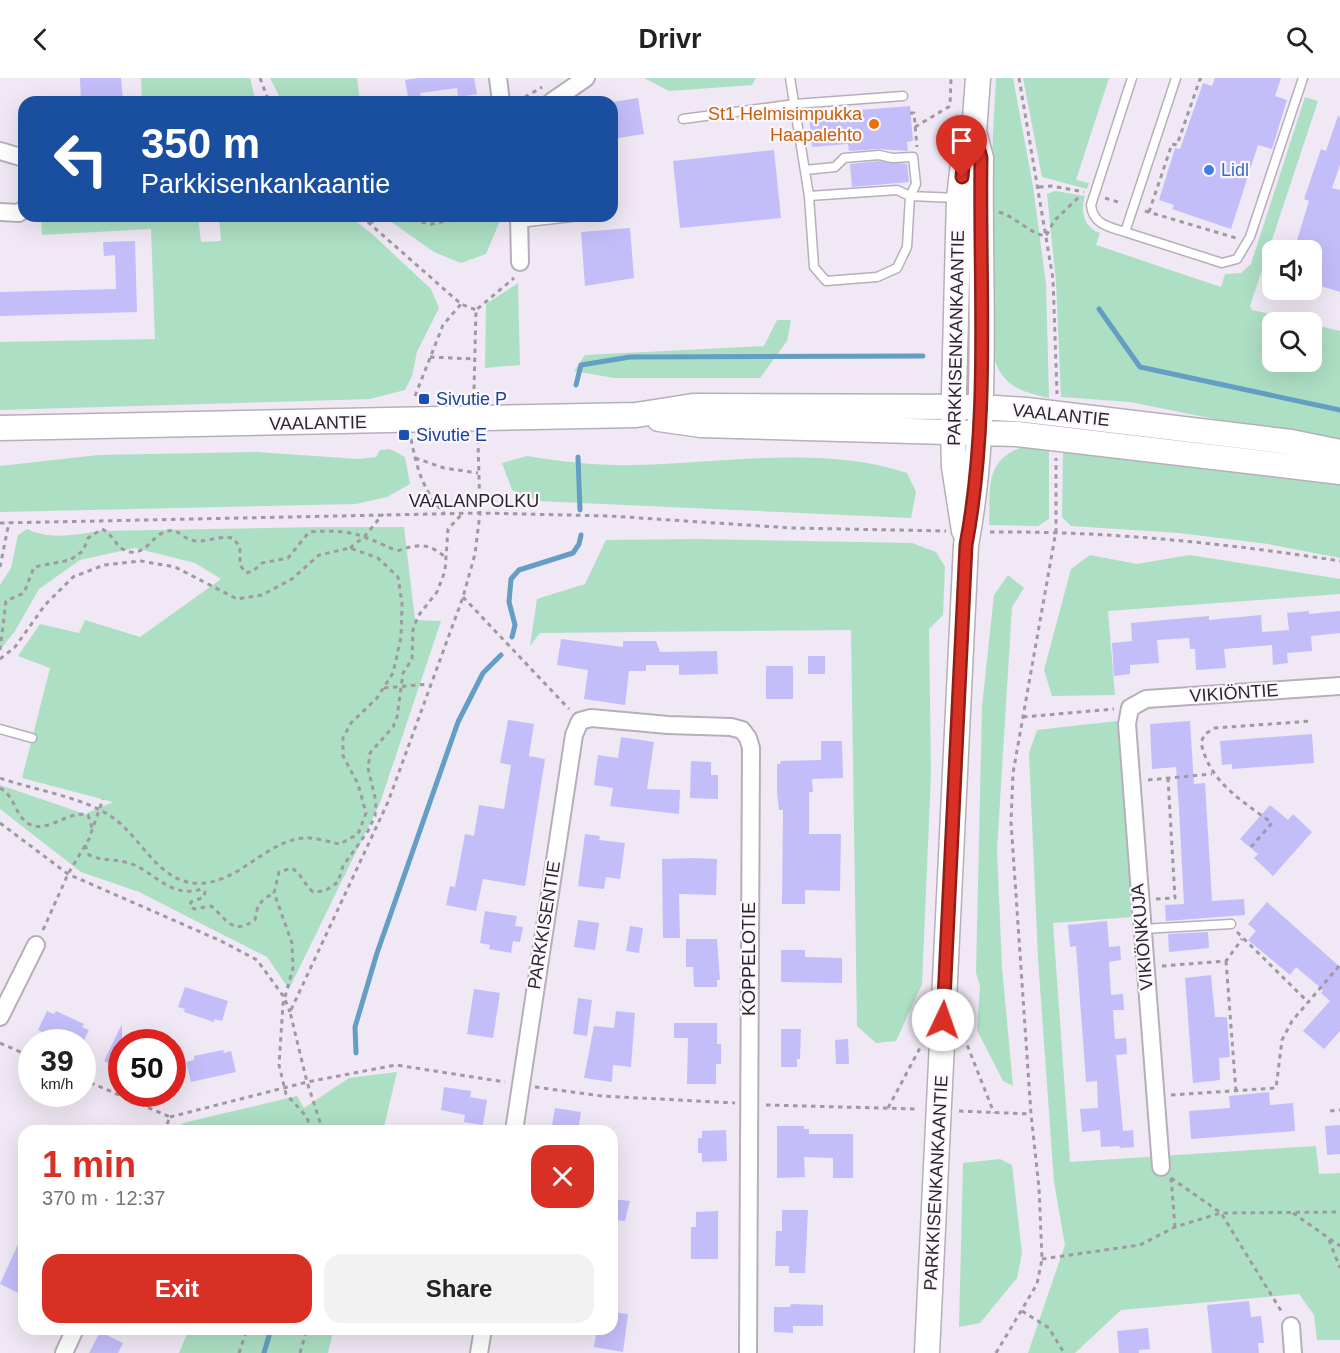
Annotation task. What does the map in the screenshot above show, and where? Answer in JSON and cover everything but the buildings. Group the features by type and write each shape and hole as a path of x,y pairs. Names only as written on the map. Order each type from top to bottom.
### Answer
{"street":[{"path":"498,78 500,96"},
{"path":"560,96 586,78"},
{"name":"PARKKISENKANKAANTIE","path":"957,538 977,480 980,433 973,201 964,155 974,132 978,78"},
{"path":"0,151 18,156"},
{"name":"PARKKISENKANKAANTIE","path":"927,1353 957,538 953,407 973,201"},
{"path":"0,212 18,213"},
{"path":"519,222 520,262"},
{"name":"VAALANTIE","path":"0,428 636,415 693,406 981,407 1026,410 1291,442 1340,452"},
{"name":"VAALANTIE","path":"636,415 701,425 1017,434 1340,472"},
{"name":"VIKIÖNTIE","path":"1130,708 1146,699 1340,686"},
{"name":"VIKIÖNKUJA","path":"1130,708 1126,724 1141,930 1154,1096 1166,1172"},
{"name":"KOPPELOTIE","path":"580,721 591,718 668,725 731,727 742,730 748,738 751,760 748,1353"},
{"name":"PARKKISENTIE","path":"515,1125 572,747 580,721"},
{"path":"0,1017 36,945"},
{"path":"1291,1326 1293,1353"},
{"path":"64,1353 72,1335"},
{"path":"479,1353 482,1335"}],"lane":[{"path":"790,78 805,170 814,267 826,281 877,277 897,268 907,247 910,196 916,184 914,157 892,158 879,155 844,158 835,167 805,170"},
{"path":"1131,78 1090,205 1095,219 1125,232 1222,263 1237,259 1250,237 1302,78"},
{"path":"1125,232 1176,78"},
{"path":"683,119 795,104 903,96"},
{"path":"808,196 897,190 910,196 973,201"},
{"path":"0,729 32,738"},
{"path":"1141,930 1232,924"}],"path":[{"path":"260,78 267,96"},
{"path":"915,127 950,106 951,78"},
{"path":"1019,78 1053,279 1057,396"},
{"path":"1149,212 1172,144 1177,145 1200,79 1206,78"},
{"path":"527,96 546,84"},
{"path":"910,113 914,112 917,152 914,157"},
{"path":"1046,236 1065,209 1080,196 1088,193"},
{"path":"973,201 1018,219 1038,235 1046,236"},
{"path":"422,222 431,224 441,222"},
{"path":"369,223 461,304 476,310"},
{"path":"474,389 476,310 490,295 513,281 520,262"},
{"path":"416,396 443,325 461,304"},
{"path":"430,357 475,359"},
{"path":"411,437 418,474 433,501 444,513"},
{"path":"290,1012 388,802 463,597 475,554 480,513 478,442"},
{"path":"996,1353 1036,1284 1042,1259 1039,1188 1031,1114 1011,822 1013,773 1056,531 1056,447"},
{"path":"415,458 444,468 478,473"},
{"path":"310,1125 306,1116 291,1102 279,1065 284,997 293,968 292,943 274,893 279,872 292,868 301,875 305,885 313,892 325,891 338,882 343,866 368,831 375,816 376,802 368,768 370,753 393,727 397,717 403,674 412,659 413,630 418,616 437,592 445,571 448,529 463,513"},
{"name":"VAALANPOLKU","path":"0,523 480,513 610,516 957,538"},
{"path":"0,659 15,646 45,605 73,577 104,565 141,561 175,567 237,599 262,595 292,579 319,555 350,548 366,536 383,514"},
{"path":"0,567 9,522"},
{"path":"0,650 6,601 24,593 34,567 70,560 83,551 88,538 102,529 108,532 118,547 129,552 139,552 167,531 176,530 192,540 233,538 240,547 240,565 246,573 253,572 262,563 288,558 309,532 342,530 366,536 397,551 419,543 436,549 446,558"},
{"path":"990,532 1056,531 1165,538 1340,561"},
{"path":"0,778 112,817 169,875 185,881 206,883 244,867 280,844 305,838 340,844 358,834 366,813 358,784 343,756 344,738 351,723 377,698 393,673 401,637 402,604 398,577 378,558 350,548"},
{"path":"463,597 580,721"},
{"path":"384,688 430,684"},
{"path":"1023,717 1130,708"},
{"path":"1251,847 1272,823 1232,794 1212,774 1201,742 1205,734 1215,728 1312,721"},
{"path":"1131,782 1212,774"},
{"path":"1139,900 1175,898 1168,778"},
{"path":"0,788 5,791 21,818 32,826 47,826 76,812 88,815 92,830"},
{"path":"36,945 68,874 92,830 103,799"},
{"path":"0,823 68,874 221,941 257,960 284,997 290,1012 307,1082 321,1125"},
{"path":"85,845 89,855 103,861 124,861 182,892 201,889 205,892 204,897 191,902 190,906 194,909 211,906 234,926 246,927 255,920 256,909 261,900 274,893"},
{"path":"1236,1092 1226,961 1242,939 1308,1002"},
{"path":"1145,967 1226,961"},
{"path":"1154,1096 1276,1088 1282,1040 1292,1021 1340,965"},
{"path":"964,1031 964,1039 994,1113"},
{"path":"0,1043 18,1051"},
{"path":"888,1107 922,1045"},
{"path":"96,1085 170,1117 307,1082 396,1065 602,1096"},
{"path":"1330,1111 1340,1110"},
{"path":"957,1111 1031,1114"},
{"path":"167,1125 170,1117"},
{"path":"1166,1172 1221,1213 1291,1326"},
{"path":"1166,1172 1175,1227"},
{"path":"1291,1212 1340,1246"},
{"path":"1042,1259 1140,1245 1175,1227 1221,1213 1340,1212"},
{"path":"1328,1238 1340,1268"},
{"path":"1022,1310 1049,1329 1064,1353"},
{"path":"239,1353 244,1335"},
{"path":"300,1353 305,1335"}],"green space":[{"path":"141,78 250,78 254,96 142,96"},
{"path":"270,78 357,78 359,96 279,96"},
{"path":"644,78 756,78 752,85 669,91"},
{"path":"996,78 1013,78 1033,186 1046,284 1049,398 1026,392 1006,380 997,366 992,346 990,232"},
{"path":"1023,78 1109,78 1076,180 1089,183 1087,189 1042,177"},
{"path":"1305,97 1318,101 1272,240 1262,240 1262,270 1250,306 1252,310 1262,312 1262,372 1322,372 1322,327 1340,331 1340,444 1130,402 1061,397 1056,282 1047,194 1055,191 1085,196 1083,213 1087,223 1100,233 1096,245 1221,287 1225,274 1241,273 1251,264"},
{"path":"41,222 199,222 201,242 221,241 219,222 357,222 431,289 439,308 417,352 412,376 405,390 370,399 0,410 0,342 155,339 151,229 42,235"},
{"path":"392,222 499,222 486,254 461,263 434,252"},
{"path":"518,283 520,365 485,368 486,304"},
{"path":"777,320 791,320 787,341 760,378 614,378 574,371 585,355 764,346"},
{"path":"1026,446 1049,447 1049,519 1038,526 989,525 990,487 996,467 1012,452"},
{"path":"390,449 405,457 410,484 387,497 356,504 0,512 0,466 98,455 257,452 358,459 376,457 380,450"},
{"path":"1063,449 1340,479 1340,558 1268,544 1179,533 1071,526 1062,517"},
{"path":"527,456 582,463 623,465 773,458 842,460 907,473 916,492 911,518 538,501 512,490 502,463"},
{"path":"404,527 415,620 441,621 380,803 289,989 267,957 139,892 81,872 0,809 0,785 85,814 113,802 22,778 50,668 18,656 40,624 79,633 85,620 140,637 221,579 195,563 135,548 80,560 39,589 15,631 0,650 0,585 11,568 18,535 27,529 45,535 62,536 99,531"},
{"path":"695,539 912,543 936,552 945,567 943,615 929,629 931,774 922,984 896,1041 876,1043 857,1026 851,630 540,633 530,646 537,599 585,584 606,540"},
{"path":"1090,555 1137,564 1190,555 1340,579 1340,594 1108,611 1115,695 1052,696 1044,670 1071,569"},
{"path":"1008,575 1024,588 1012,607 997,850 1002,967 1013,1086 1003,1081 977,1030 980,985 976,973 982,706 994,595"},
{"path":"1117,721 1133,917 1053,923 1070,1162 1316,1146 1319,1174 1340,1173 1340,1340 1317,1340 1314,1315 1299,1294 1121,1310 1075,1353 1028,1353 1065,1245 1054,1182 1038,959 1029,753 1037,730"},
{"path":"397,1072 384,1125 181,1125 297,1096 304,1108 349,1078"},
{"path":"1000,1159 1012,1165 1022,1253 1017,1278 980,1323 959,1327 963,1163"},
{"path":"186,1335 332,1335 328,1353 179,1353"}],"waterway":[{"path":"1099,309 1140,367 1340,410"},
{"path":"576,385 581,365 630,357 923,356"},
{"path":"578,457 580,510"},
{"path":"512,637 515,625 509,602 511,579 519,570 573,553 579,544 581,535"},
{"path":"356,1053 355,1027 377,953 458,722 483,673 501,655"},
{"path":"264,1353 269,1335"}],"place":[{"name":"St1 Helmisimpukka Haapalehto","path":"874,124"},
{"name":"Lidl","path":"1209,170"},
{"name":"Sivutie P","path":"424,399"},
{"name":"Sivutie E","path":"404,435"}],"route":[{"path":"943,1020 966,545 975,498 980,433 981,158 974,132 964,155 962,177"}]}
